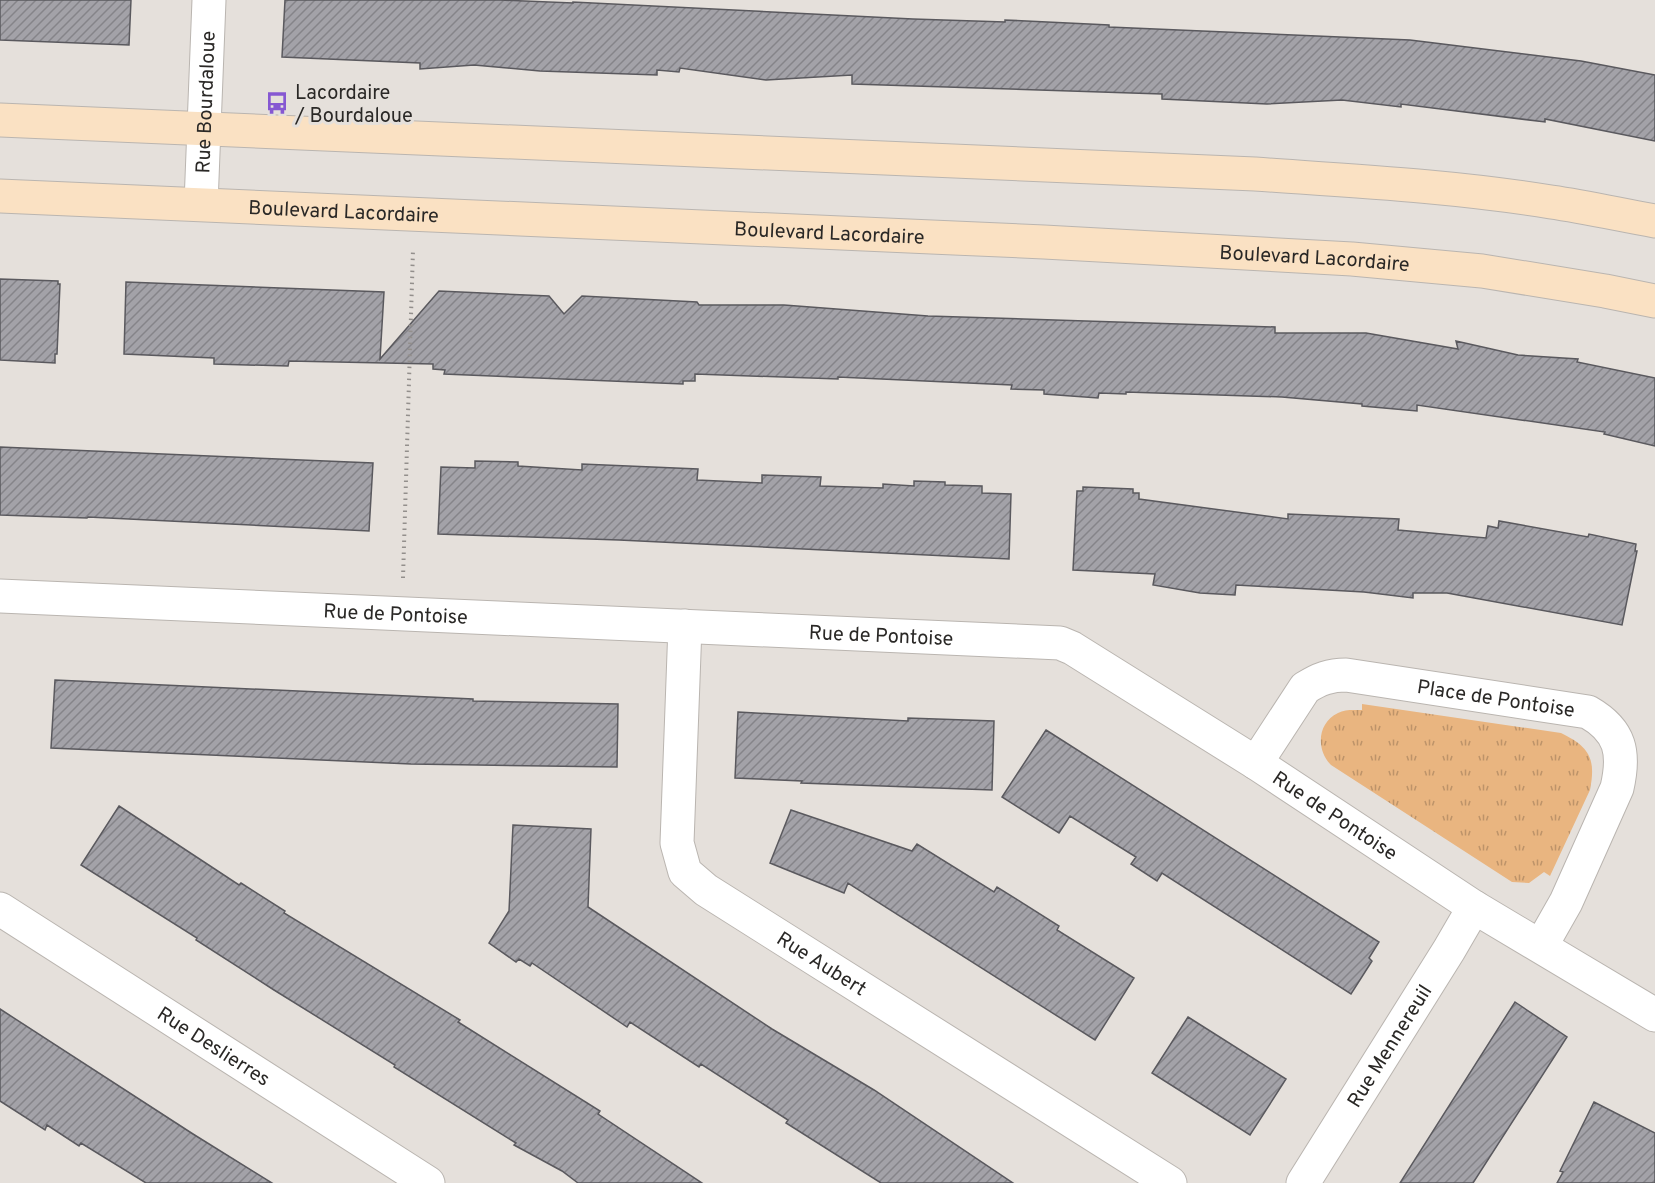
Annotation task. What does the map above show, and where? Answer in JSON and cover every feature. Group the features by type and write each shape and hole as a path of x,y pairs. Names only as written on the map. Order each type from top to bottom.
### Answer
{"main road":[{"path":"0,120 1255,174 1475,192 1550,202 1655,221"},
{"name":"Boulevard Lacordaire","path":"0,196 1044,242 1352,259 1482,271 1655,301"}],"street":[{"name":"Rue Bourdaloue","path":"201,204 209,0"},
{"name":"Rue de Pontoise","path":"0,596 1060,643 1072,648 1256,763 1474,907 1655,1015"},
{"name":"Rue Aubert","path":"685,626 677,843 685,872 716,896 1170,1183"},
{"name":"Place de Pontoise","path":"1256,763 1305,688 1331,675 1347,675 1588,712 1600,719 1619,743 1622,769 1617,788 1566,902 1541,946"},
{"name":"Rue Mennereuil","path":"1303,1183 1474,907"},
{"name":"Rue Deslierres","path":"0,909 428,1183"}],"path":[{"path":"403,579 413,248"}],"green space":[{"path":"1362,704 1561,733 1579,743 1589,755 1591,762 1590,790 1550,876 1544,872 1529,883 1512,882 1331,765 1321,745 1326,723 1331,717 1341,712 1362,710"}],"building":[{"path":"0,0 131,0 129,45 0,40"},
{"path":"285,0 573,2 1410,40 1581,61 1655,75 1655,141 1545,119 1545,122 1401,104 1401,107 1342,100 1267,104 1162,99 1162,94 852,84 852,75 766,80 680,68 679,72 657,70 657,75 540,71 474,65 420,69 420,63 282,57"},
{"path":"0,279 58,281 60,284 55,363 0,360"},
{"path":"126,282 384,292 380,359 439,291 549,296 564,314 582,296 697,302 699,305 784,305 928,316 1275,327 1275,333 1366,333 1458,349 1456,341 1518,355 1578,359 1577,362 1655,378 1655,446 1604,434 1605,432 1417,405 1417,411 1282,397 1126,392 1126,394 1099,393 1098,398 1044,394 1044,390 1011,389 1012,385 838,377 838,379 695,374 695,381 683,381 683,384 444,374 445,370 433,369 433,364 289,361 288,366 214,364 214,358 124,354"},
{"path":"0,447 373,463 369,531 88,517 0,515"},
{"path":"475,461 518,462 518,466 582,470 582,464 698,469 697,480 762,483 762,475 821,477 820,486 883,488 883,484 914,486 914,481 982,486 982,493 1011,494 1009,559 619,540 438,534 441,467 475,468"},
{"path":"1083,487 1133,489 1133,493 1139,493 1139,499 1288,519 1288,514 1399,519 1398,530 1486,538 1488,526 1498,528 1499,521 1588,537 1589,534 1636,544 1635,551 1637,551 1622,625 1447,593 1413,593 1413,598 1364,592 1236,585 1235,595 1200,593 1153,585 1155,574 1073,570 1077,491 1083,491"},
{"path":"55,680 473,699 473,701 618,704 617,767 411,764 51,748"},
{"path":"738,712 908,721 908,718 994,721 992,790 801,783 802,781 735,778"},
{"path":"1046,730 1379,942 1369,958 1372,961 1351,994 1162,873 1157,881 1131,864 1136,857 1070,816 1059,833 1002,797"},
{"path":"119,806 239,885 241,883 285,911 284,913 460,1020 458,1022 600,1111 598,1114 702,1183 578,1183 562,1171 514,1145 516,1143 196,940 197,938 81,865"},
{"path":"791,810 912,851 917,844 994,892 997,887 1059,926 1057,930 1134,978 1095,1040 848,883 844,893 770,863"},
{"path":"513,825 591,829 588,907 772,1029 874,1090 1013,1183 881,1183 786,1123 788,1120 701,1064 699,1067 630,1022 627,1027 532,963 530,966 519,959 516,962 489,943 509,911"},
{"path":"1515,1002 1567,1037 1473,1183 1400,1183"},
{"path":"0,1009 272,1183 146,1183 81,1143 79,1146 47,1125 45,1130 0,1101"},
{"path":"1188,1017 1286,1079 1250,1135 1152,1073"},
{"path":"1594,1102 1655,1133 1655,1183 1557,1183 1563,1172 1560,1171"}],"place":[{"name":"Lacordaire / Bourdaloue","path":"277,103"}]}
